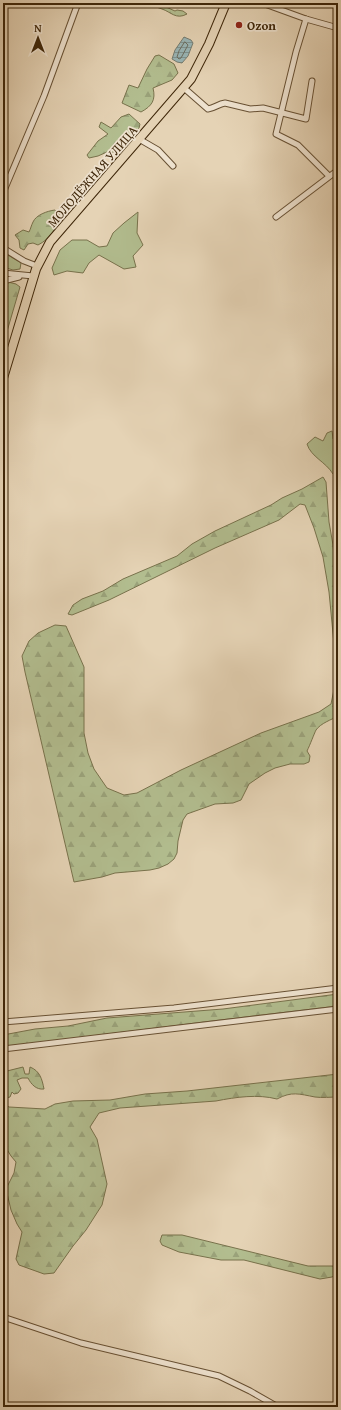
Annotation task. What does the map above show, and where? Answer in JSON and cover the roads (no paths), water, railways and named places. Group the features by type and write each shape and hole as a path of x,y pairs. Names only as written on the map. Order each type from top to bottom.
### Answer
{"main road":[{"name":"МОЛОДЁЖНАЯ УЛИЦА","path":"3,378 33,276 50,242 191,79 202,59 226,3"}],"street":[{"path":"3,193 44,96 78,3"},
{"path":"262,3 306,19 338,28"},
{"path":"306,19 296,52 276,134 298,146 329,176"},
{"path":"184,88 208,110 225,103 250,109 263,108 306,119 312,81"},
{"path":"139,139 158,150 173,166"},
{"path":"276,216 338,170"},
{"path":"3,248 24,261 37,266"},
{"path":"3,273 33,276"},
{"path":"3,281 23,275"},
{"path":"3,1022 174,1008 338,988"},
{"path":"3,1050 338,1009"},
{"path":"3,1317 81,1343 219,1376 278,1407"}],"water":[{"path":"184,37 191,40 193,43 188,56 182,63 172,59 175,50"}],"place":[{"name":"Ozon","path":"239,25"}]}
